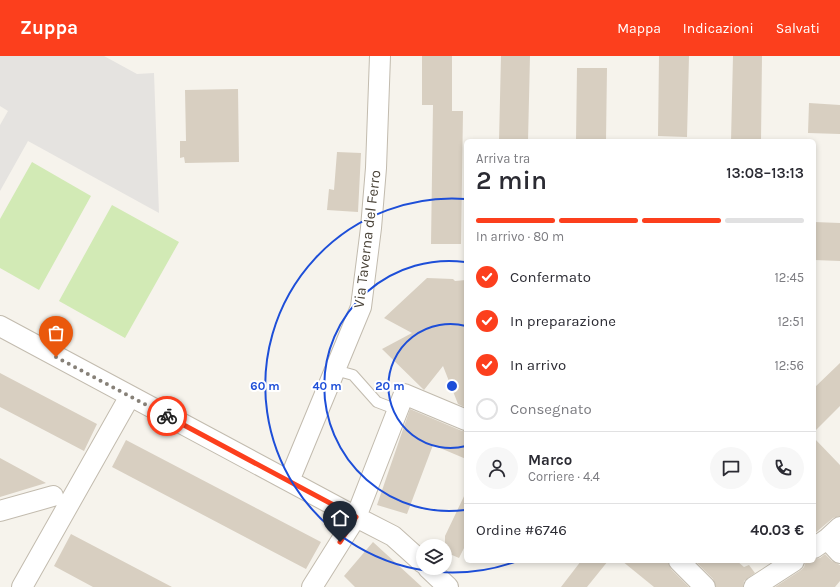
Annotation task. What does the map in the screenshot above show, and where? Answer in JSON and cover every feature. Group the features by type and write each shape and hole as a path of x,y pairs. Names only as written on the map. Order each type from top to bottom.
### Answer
{"street":[{"name":"Via Taverna del Ferro","path":"289,481 360,307 371,228 376,168 380,56"},
{"path":"0,326 393,536 416,557"},
{"path":"318,584 356,517 404,394 464,419"},
{"path":"22,587 130,396"},
{"path":"0,511 53,496"},
{"path":"681,563 705,587"},
{"path":"754,587 791,563"},
{"path":"435,575 448,587"}],"lane":[{"path":"335,370 352,375 377,402 398,410"}],"green space":[{"path":"32,162 91,196 39,290 0,268 0,219"},
{"path":"112,205 179,242 125,338 59,301"}],"shaded area":[{"path":"0,56 104,56 137,74 154,73 159,213 28,141 0,191 0,125 8,111 0,106"}],"building":[{"path":"422,56 452,56 452,111 463,111 461,244 431,244 433,105 422,105"},
{"path":"501,56 530,56 528,139 499,139"},
{"path":"659,56 689,56 687,137 658,136"},
{"path":"733,56 762,56 761,139 731,139"},
{"path":"577,68 607,68 606,139 576,139"},
{"path":"238,89 239,162 185,163 184,157 180,158 180,141 186,141 185,90"},
{"path":"809,103 840,105 840,134 808,133"},
{"path":"337,152 361,153 358,212 327,210 329,189 334,190"},
{"path":"816,222 840,223 840,261 816,260"},
{"path":"427,278 453,279 455,281 464,280 464,407 458,404 443,366 424,390 382,349 412,333 384,318"},
{"path":"840,363 840,406 816,430 816,386"},
{"path":"0,373 97,424 84,451 0,407"},
{"path":"410,409 464,431 464,458 433,445 407,514 377,505"},
{"path":"126,440 321,542 306,569 112,467"},
{"path":"816,440 840,465 840,516 833,518 816,532"},
{"path":"0,458 46,483 0,497"},
{"path":"464,496 464,548 459,558 452,555 452,539 445,539 445,536"},
{"path":"71,534 172,587 93,587 54,566"},
{"path":"373,542 422,587 355,587 344,576"},
{"path":"825,554 832,561 840,565 840,581 835,587 775,587 801,570 805,563 816,563 816,559 820,558"},
{"path":"579,563 606,563 587,587 561,587"},
{"path":"624,563 669,563 671,569 689,587 654,587"},
{"path":"697,563 739,563 744,567 749,565 755,573 744,581 743,587 716,587 713,579"}],"way so far":[{"path":"56,357 167,416"}],"route":[{"path":"167,416 356,517 340,542"}]}
